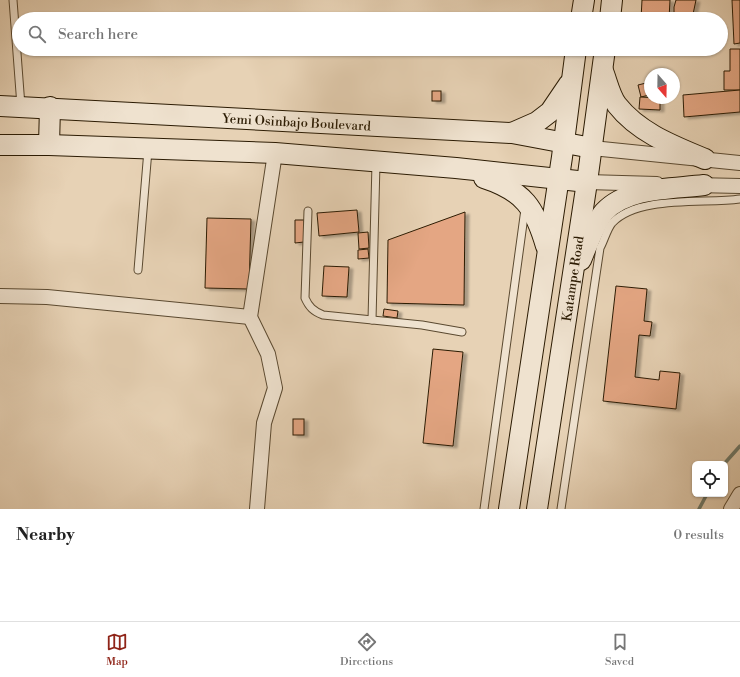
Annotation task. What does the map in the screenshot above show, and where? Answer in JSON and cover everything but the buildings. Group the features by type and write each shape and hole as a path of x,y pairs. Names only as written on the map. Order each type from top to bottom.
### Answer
{"main road":[{"path":"582,12 584,0"},
{"path":"611,12 612,0"},
{"path":"509,509 548,253 575,56"},
{"name":"Katampe Road","path":"537,509 587,182 604,56"},
{"path":"602,70 616,104 632,121 657,138 705,159"},
{"path":"512,133 537,122 550,112 571,80"},
{"name":"Yemi Osinbajo Boulevard","path":"0,106 50,107 512,133 592,148"},
{"path":"49,145 50,107"},
{"path":"0,145 49,145 148,150 275,153 456,168 587,182"},
{"path":"456,168 509,189 526,201 539,223 548,253"},
{"path":"573,276 604,213 624,198 650,192 704,185"}],"street":[{"path":"592,148 740,163"},
{"path":"257,509 264,423 274,388 268,354 250,317 275,153"},
{"path":"587,182 740,186"},
{"path":"0,296 47,297 250,317"},
{"path":"731,509 740,494"}],"lane":[{"path":"13,0 14,12"},
{"path":"17,56 21,107"},
{"path":"138,270 148,150"},
{"path":"372,320 376,162"},
{"path":"561,509 600,248 612,224 628,211 662,204 740,200"},
{"path":"484,509 518,272 526,201"},
{"path":"308,211 305,298 309,306 322,315 462,332"}],"waterway":[{"path":"727,461 740,446"},
{"path":"699,509 705,497"}]}
